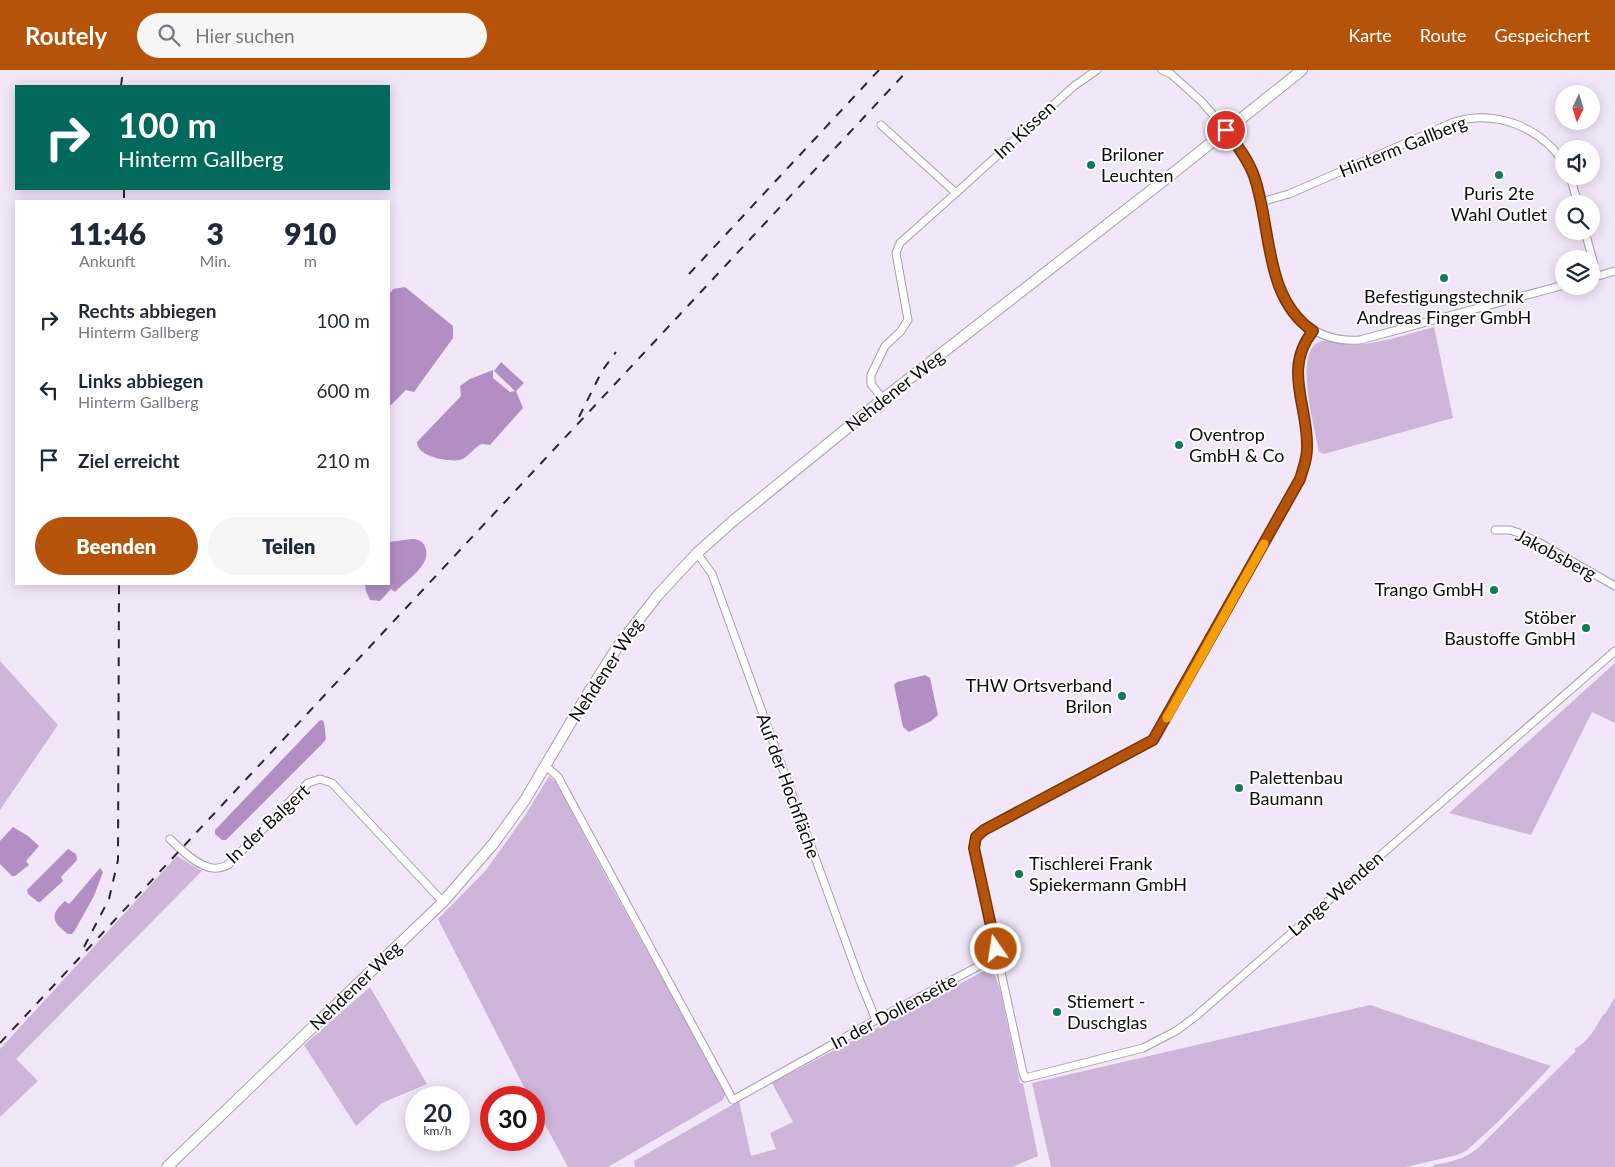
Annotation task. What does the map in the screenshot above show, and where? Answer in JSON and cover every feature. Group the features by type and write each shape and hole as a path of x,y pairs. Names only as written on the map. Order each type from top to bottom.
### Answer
{"street":[{"name":"Im Kissen","path":"883,399 871,384 871,375 884,346 900,332 908,320 896,253 900,243 1074,86 1097,70"},
{"path":"1162,70 1171,74 1189,88 1226,130 1250,167 1261,202 1276,279 1281,292 1296,316 1313,331 1338,339 1360,340 1555,287"},
{"name":"Nehdener Weg","path":"167,1167 443,902 503,831 525,800 618,646 658,595 697,553 733,520 883,399 1167,178 1302,70"},
{"name":"Hinterm Gallberg","path":"1261,202 1290,194 1454,122 1473,118 1496,118 1520,125 1548,144 1555,152"},
{"path":"881,125 956,193"},
{"path":"1600,275 1615,271"},
{"path":"998,956 974,848 976,837 984,830 1150,743 1156,735 1300,479 1308,449 1297,374 1304,342 1313,331"},
{"name":"Jakobsberg","path":"1495,530 1510,530 1519,533 1615,586"},
{"name":"Auf der Hochfläche","path":"697,553 712,574 782,771 876,1020"},
{"name":"Lange Wenden","path":"998,956 1025,1078 1143,1048 1176,1031 1195,1018 1615,651"},
{"name":"In der Dollenseite","path":"546,766 558,778 565,790 733,1100 876,1020 998,956"},
{"name":"In der Balgert","path":"170,838 180,850 204,866 216,869 228,865 308,783 320,779 332,783 443,902"}],"shaded area":[{"path":"405,287 453,326 453,338 414,392 406,390 390,406 390,294 393,289"},
{"path":"1434,327 1453,418 1324,454 1319,452 1308,392 1308,358 1313,347 1322,341 1351,345 1365,344"},
{"path":"501,362 524,383 516,391 523,408 490,445 479,445 463,459 441,459 427,455 422,451 418,447 417,442 461,396 460,386 470,379 493,370 493,378 510,392 515,391 494,371"},
{"path":"412,539 420,541 425,547 425,560 417,572 395,592 391,589 380,601 370,600 365,585 390,585 390,542"},
{"path":"0,661 58,725 0,810"},
{"path":"1615,663 1615,723 1592,712 1531,835 1449,813"},
{"path":"925,675 930,678 938,715 931,721 909,732 903,727 894,685 897,682"},
{"path":"322,720 324,722 326,739 323,743 226,840 222,840 215,834 215,830"},
{"path":"549,776 556,782 610,884 726,1093 723,1100 608,1167 568,1167 545,1124 545,1086 523,1086 438,919 486,870 526,814"},
{"path":"13,827 28,836 39,846 26,861 29,865 15,876 12,876 0,864 0,841"},
{"path":"68,849 76,854 77,860 61,877 63,881 38,902 28,894 27,890"},
{"path":"177,856 202,871 16,1059 38,1081 0,1117 0,1049"},
{"path":"100,868 103,872 94,896 75,930 72,934 68,934 56,922 55,914 65,901 69,904"},
{"path":"986,970 995,976 1000,989 1020,1083 1023,1083 1038,1156 1012,1167 635,1167 634,1161 739,1101 751,1156 776,1149 770,1133 793,1122 772,1083"},
{"path":"370,987 427,1084 422,1086 405,1086 405,1093 382,1103 356,1126 304,1045"},
{"path":"1615,997 1615,1167 1434,1167 1433,1165 1463,1157 1478,1148 1576,1051 1574,1049 1587,1039"},
{"path":"1370,1005 1551,1066 1498,1122 1466,1151 1457,1155 1406,1167 1051,1167 1032,1083"}],"railway":[{"path":"121,85 123,70"},
{"path":"689,274 879,70"},
{"path":"0,1043 908,70"},
{"path":"124,190 124,200"},
{"path":"579,417 602,371 616,352"},
{"path":"84,947 109,899 118,860 119,585"}],"slow traffic":[{"path":"1167,718 1264,544"}],"place":[{"name":"Briloner Leuchten","path":"1091,165"},
{"name":"Puris 2te Wahl Outlet","path":"1499,175"},
{"name":"Befestigungstechnik Andreas Finger GmbH","path":"1444,278"},
{"name":"Oventrop GmbH & Co","path":"1179,445"},
{"name":"Trango GmbH","path":"1494,590"},
{"name":"Stöber Baustoffe GmbH","path":"1586,628"},
{"name":"THW Ortsverband Brilon","path":"1122,696"},
{"name":"Palettenbau Baumann","path":"1239,788"},
{"name":"Tischlerei Frank Spiekermann GmbH","path":"1019,874"},
{"name":"Stiemert - Duschglas","path":"1057,1012"}],"route":[{"path":"996,949 974,848 976,837 984,830 1153,740 1224,617 1300,479 1305,463 1308,449 1297,374 1304,342 1313,331 1296,316 1281,292 1276,279 1254,175 1226,130"}]}
